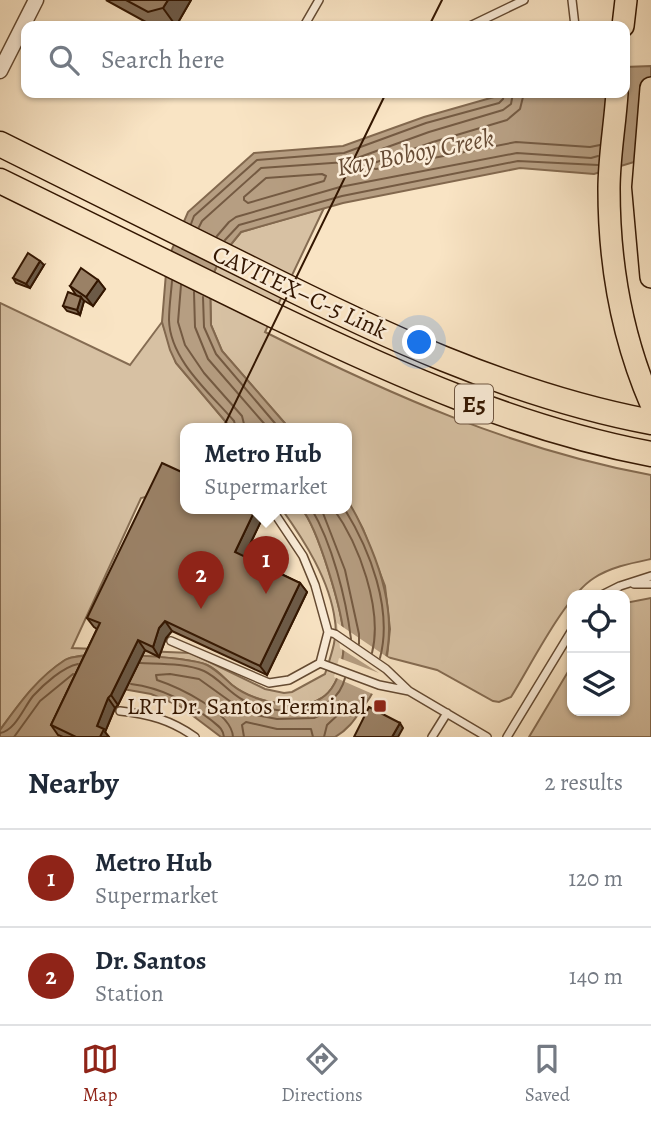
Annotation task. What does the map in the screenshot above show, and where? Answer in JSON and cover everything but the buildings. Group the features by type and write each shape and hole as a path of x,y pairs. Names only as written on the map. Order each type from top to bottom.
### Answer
{"highway":[{"name":"CAVITEX–C-5 Link","path":"0,145 319,303 439,356 546,396 613,415 651,422"},
{"name":"CAVITEX–C-5 Link","path":"0,181 294,325 458,398 558,432 651,454"}],"main road":[{"path":"624,21 626,0"},
{"path":"651,88 643,187 648,212 651,278"},
{"path":"617,98 609,189 614,265 626,330 644,370 651,404"}],"street":[{"path":"21,21 36,0"},
{"path":"0,71 7,41 21,21"}],"lane":[{"path":"307,21 319,0"},
{"path":"480,21 524,0"},
{"path":"572,0 574,21"},
{"path":"275,514 310,570 331,633 324,664"},
{"path":"613,590 651,576"},
{"path":"627,584 651,584"},
{"path":"331,633 386,669 409,691 487,737"},
{"path":"507,737 567,638"},
{"path":"171,641 269,683 289,680 324,664 379,685 409,691"},
{"path":"120,710 156,716 172,722 195,737"},
{"path":"432,737 447,712"}],"shaded area":[{"path":"324,208 265,332 406,398 501,435 550,451 651,475 651,559 607,571 580,590 567,590 567,606 511,697 499,702 493,701 437,670 387,657 390,629 385,586 363,529 352,509 352,423 285,423 222,351 211,325 210,282 220,258 241,232"},
{"path":"0,303 130,365 162,322 176,363 227,423 180,423 180,476 158,494 141,498 72,648 191,653 265,689 284,693 292,692 325,674 335,634 332,606 315,561 285,514 305,514 322,551 343,627 344,649 337,679 326,695 318,700 298,704 279,703 240,691 214,669 196,662 135,655 75,657 65,660 37,683 0,730"},
{"path":"651,598 651,737 529,737 567,673 567,716 630,716 630,602"}],"water":[{"name":"Kay Boboy Creek","path":"651,66 651,157 594,174 520,168 343,203 241,232 220,258 210,282 211,325 222,351 285,423 227,423 176,363 162,322 167,261 188,212 254,153 343,146 424,117 490,98 630,98 630,67"},
{"path":"352,508 371,548 388,608 388,648 376,687 355,719 340,734 335,737 221,737 180,706 151,694 123,689 69,715 58,737 0,737 0,730 37,683 65,660 75,657 135,655 196,662 211,667 240,691 258,699 278,703 308,703 326,695 340,669 344,649 343,627 322,551 305,514 352,514"}],"pier":[{"path":"337,623 390,659 375,695 334,677 339,658 379,673 340,648"}],"tram line":[{"path":"432,21 442,0"},
{"path":"225,423 384,98"}],"place":[{"name":"Metro Hub","path":"266,594"},
{"name":"Dr. Santos","path":"201,609"},
{"name":"LRT Dr. Santos Terminal","path":"380,706"}]}
